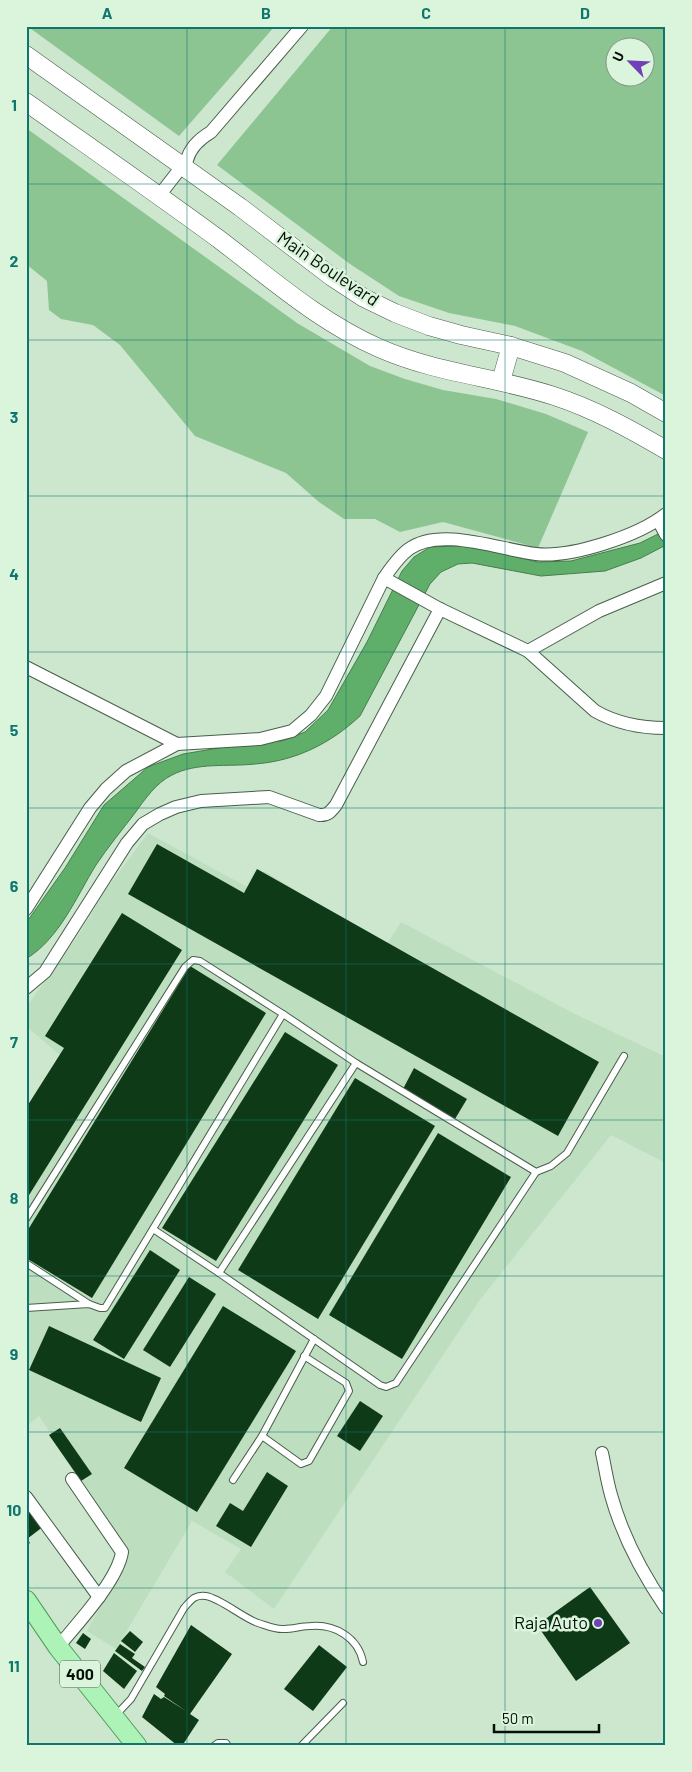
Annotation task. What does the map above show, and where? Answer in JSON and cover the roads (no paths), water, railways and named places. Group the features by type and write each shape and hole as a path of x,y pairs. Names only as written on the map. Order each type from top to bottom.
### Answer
{"main road":[{"name":"Main Boulevard","path":"26,55 185,163 240,207 364,298 394,313 429,326 511,346 565,363 631,393 666,413"},
{"path":"26,102 310,308 378,348 410,360 553,396 587,408 666,450"},
{"path":"501,382 511,346"},
{"name":"400","path":"26,1600 58,1647 137,1746"}],"street":[{"path":"158,196 185,163 194,158 209,139 211,132 302,26"},
{"path":"26,909 90,808 106,789 126,771 177,744 260,739 292,731 311,715 326,696 389,580 394,564 409,548 429,539 464,540 537,554 563,554 663,525"},
{"path":"389,580 440,610 530,651 595,711 602,715 644,728 666,728"},
{"path":"530,651 599,610 666,583"},
{"path":"26,988 45,972 127,843 143,824 160,814 176,807 201,801 269,796 319,815 324,816 329,813 336,805 440,610"},
{"path":"26,667 177,744"},
{"path":"602,1453 610,1494 621,1525 641,1570 666,1608"},
{"path":"58,1647 99,1597 121,1561 122,1552 72,1479"},
{"path":"26,1497 99,1597"}],"lane":[{"path":"26,1219 185,967 194,960 200,961 356,1063 536,1172"},
{"path":"26,1263 89,1304 105,1308 283,1014"},
{"path":"152,1229 220,1273 380,1385 386,1387 396,1383 536,1172 551,1166 566,1152 624,1056"},
{"path":"220,1273 356,1063"},
{"path":"26,1308 89,1304"},
{"path":"232,1480 262,1436 314,1339"},
{"path":"262,1436 301,1464 305,1464 309,1461 348,1391 346,1384 304,1356"},
{"path":"114,1716 131,1699 184,1608 194,1597 208,1596 255,1622 282,1630 311,1626 338,1630 352,1640 362,1656 363,1662"},
{"path":"301,1746 343,1703"},
{"path":"214,1746 218,1743 226,1743 228,1746"}],"place":[{"name":"Raja Auto","path":"598,1623"}]}
